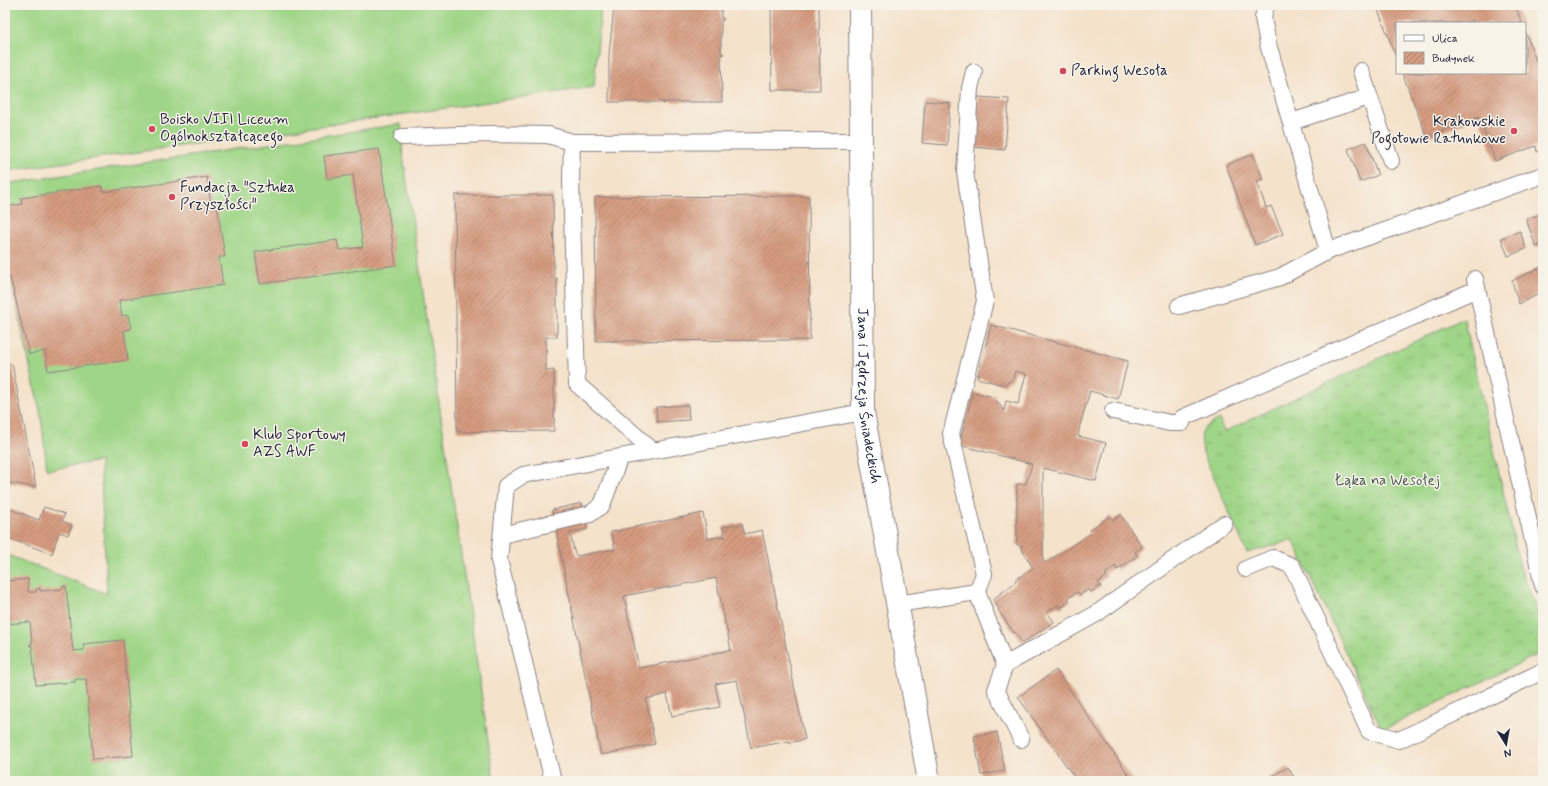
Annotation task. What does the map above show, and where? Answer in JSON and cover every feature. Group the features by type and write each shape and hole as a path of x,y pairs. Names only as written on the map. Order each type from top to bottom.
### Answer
{"street":[{"name":"Jana i Jędrzeja Śniadeckich","path":"860,5 863,412 929,781"}],"lane":[{"path":"1266,5 1263,18 1268,44 1328,251"},
{"path":"1361,71 1391,161"},
{"path":"974,72 970,88 965,172 985,302 951,434 984,574 976,592 1005,665"},
{"path":"1291,122 1369,97"},
{"path":"402,137 488,134 548,135 572,142 860,142"},
{"path":"572,142 571,180 576,384 652,450"},
{"path":"1179,306 1280,277 1328,251 1543,175"},
{"path":"1113,411 1170,423 1182,420 1476,284 1543,586"},
{"path":"553,781 499,560 506,486 523,475 863,412"},
{"path":"502,535 590,514 602,505 620,457"},
{"path":"1022,739 996,690 1005,665 1096,614 1224,524"},
{"path":"1246,569 1273,558 1292,566 1369,731 1399,740 1543,671"},
{"path":"897,604 976,592"}],"green space":[{"name":"Boisko VIII Liceum Ogólnokształcącego","path":"5,5 601,5 594,87 5,171"},
{"name":"Klub Sportowy AZS AWF","path":"401,124 403,143 402,148 494,781 5,781 5,554 107,594 100,461 47,470 41,416 5,253 5,184"},
{"name":"Łąka na Wesołej","path":"1464,318 1521,570 1543,626 1543,652 1382,730 1293,540 1247,553 1203,453 1201,435 1204,429 1219,419 1224,432"}],"building":[{"path":"634,5 721,7 721,18 724,20 721,20 721,53 724,54 721,55 722,102 664,102 663,104 663,102 609,102 609,54 614,7 634,7"},
{"path":"771,5 819,5 820,90 772,90"},
{"path":"1376,5 1515,5 1522,22 1474,22 1473,20 1468,22 1396,22 1396,56"},
{"path":"1526,34 1543,79 1543,150 1537,152 1536,146 1495,161 1479,117 1427,137 1402,74 1526,74"},
{"path":"978,97 1009,99 1005,150 974,147"},
{"path":"925,101 950,103 947,145 922,143"},
{"path":"1366,142 1378,175 1360,182 1348,149"},
{"path":"379,149 396,265 260,284 255,252 337,240 339,250 363,247 353,175 327,179 324,156"},
{"path":"1253,154 1263,179 1257,181 1266,208 1271,206 1283,234 1255,245 1226,165"},
{"path":"207,177 211,205 217,204 225,257 219,257 223,285 119,300 122,316 128,315 131,329 124,330 128,360 48,371 45,351 29,354 10,277 5,277 5,207 22,204 21,198 102,186 103,192"},
{"path":"455,195 553,195 554,278 557,278 557,337 546,337 546,371 554,370 554,431 457,432"},
{"path":"809,196 810,340 596,341 595,197"},
{"path":"1543,213 1543,245 1536,247 1526,219"},
{"path":"1520,231 1526,249 1508,256 1501,238"},
{"path":"1543,266 1543,292 1519,304 1512,281"},
{"path":"991,325 1128,361 1118,399 1090,391 1080,425 1078,436 1106,443 1096,481 1043,468 1043,561 1045,563 1091,533 1089,530 1110,516 1113,520 1121,515 1142,547 1135,552 1137,556 1117,570 1115,566 1105,574 1107,576 1098,583 1101,586 1091,592 1089,589 1080,595 1078,592 1068,598 1070,601 1060,608 1058,605 1047,612 1054,622 1022,643 998,610 999,609 993,599 1016,582 1015,580 1033,568 1021,548 1022,545 1017,545 1017,484 1026,484 1032,464 959,445 973,392 994,397 1004,411 1006,401 1018,404 1026,374 1015,371 1013,379 1004,385 977,378"},
{"path":"12,364 36,487 10,483 5,499 5,365"},
{"path":"688,405 689,420 657,422 656,407"},
{"path":"582,503 587,529 570,533 574,551 577,556 615,549 611,532 703,513 708,539 723,536 725,538 723,527 742,523 745,534 762,530 805,739 790,743 790,741 751,748 737,680 715,684 720,707 672,716 667,694 646,699 655,744 601,755 552,510","holes":["716,578 731,650 639,668 624,596"]},
{"path":"44,507 65,514 62,521 72,525 68,535 59,532 52,554 5,537 5,522 10,509 39,520"},
{"path":"28,579 28,592 36,592 36,589 40,588 40,591 63,589 63,586 66,586 73,651 84,650 83,644 123,640 133,756 93,759 86,679 75,679 75,682 36,685 32,646 29,645 32,644 30,622 5,624 5,581"},
{"path":"1056,670 1133,781 1077,781 1018,697"},
{"path":"997,732 1005,771 981,775 974,736"},
{"path":"1288,767 1296,781 1264,781"}],"place":[{"name":"Parking Wesoła","path":"1063,71"},
{"name":"Boisko VIII Liceum Ogólnokształcącego","path":"152,129"},
{"name":"Krakowskie Pogotowie Ratunkowe","path":"1514,131"},
{"name":"Fundacja \"Sztuka Przyszłości\"","path":"172,197"},
{"name":"Klub Sportowy AZS AWF","path":"245,444"}]}
